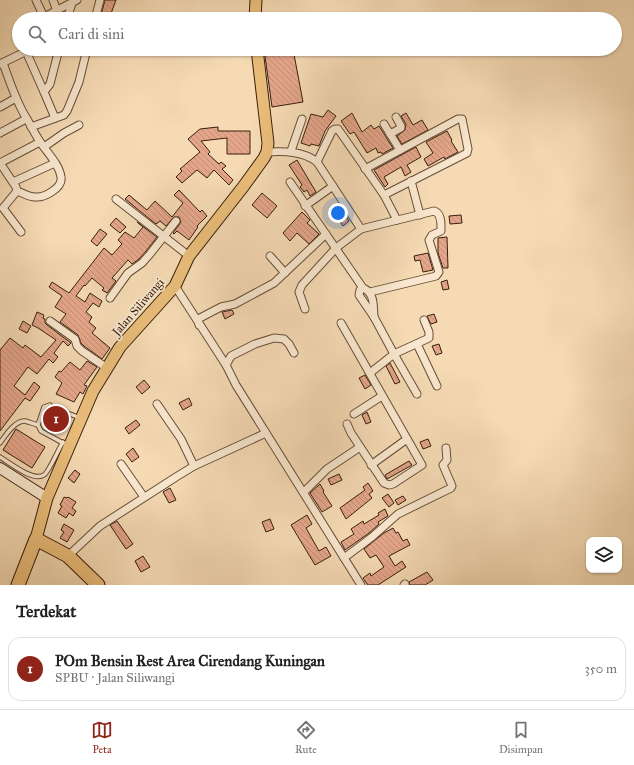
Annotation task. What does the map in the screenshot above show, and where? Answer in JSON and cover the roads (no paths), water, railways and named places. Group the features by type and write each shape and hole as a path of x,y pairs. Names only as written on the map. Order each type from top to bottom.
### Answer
{"highway":[{"path":"18,585 36,539 68,556 98,585"}],"main road":[{"path":"255,12 256,0"},
{"path":"258,56 268,142 267,152"},
{"name":"Jalan Siliwangi","path":"36,539 47,498 66,444 81,419 93,391 120,347 175,286 189,256 243,187 267,152"},
{"path":"1,470 47,498"}],"street":[{"path":"36,0 39,12"},
{"path":"53,0 57,11 74,2"},
{"path":"97,12 100,0"},
{"path":"70,12 74,2"},
{"path":"16,56 1,63 3,75 26,119 42,144 55,163 61,180 59,185 48,194 39,197 33,197 17,191 13,182 0,163 42,144 79,124"},
{"path":"30,56 55,118"},
{"path":"44,92 48,89 50,84 58,56"},
{"path":"31,127 64,115 79,82 85,56"},
{"path":"0,107 16,98"},
{"path":"390,134 401,128 396,117"},
{"path":"0,133 26,119"},
{"path":"291,151 302,119"},
{"path":"365,169 458,119 462,119 468,150 467,152 384,196"},
{"path":"384,124 400,150"},
{"path":"317,162 332,131 338,129 384,196 397,220"},
{"path":"267,152 291,151 313,159 317,162 360,229"},
{"path":"13,182 55,163"},
{"path":"411,181 420,215"},
{"path":"290,182 305,206 363,288 370,292 372,296 374,317"},
{"path":"305,206 333,186"},
{"path":"17,191 2,208 21,232"},
{"path":"116,199 140,216 189,256"},
{"path":"305,309 300,297 300,288 336,248 360,229 434,211 437,212 439,214 441,231 432,235 428,240 439,272 437,275 432,278 370,292"},
{"path":"110,298 128,273 142,263 176,221"},
{"path":"199,325 198,319 221,307 235,304 274,284 326,234"},
{"path":"270,256 285,273"},
{"path":"175,286 226,365 266,433 361,585"},
{"path":"363,288 359,295 374,317 417,394"},
{"path":"370,373 394,354 429,338 430,335 424,320"},
{"path":"50,321 75,339 77,346 82,351 107,368"},
{"path":"341,324 422,465 393,484 389,485 384,483 371,465 347,424"},
{"path":"226,365 231,356 255,344 274,338 284,339 294,353"},
{"path":"418,344 436,386"},
{"path":"354,414 382,396"},
{"path":"157,404 181,439 194,466"},
{"path":"68,556 100,526 144,497 194,466 266,433"},
{"path":"371,465 407,439"},
{"path":"304,492 327,469 360,447"},
{"path":"344,558 372,537 398,514 451,488 452,486 443,464 447,460 446,448"},
{"path":"121,464 144,497"}],"lane":[{"path":"0,457 33,476 39,476 46,473 66,444 41,431 38,425 38,421 44,407 50,405"},
{"path":"70,414 81,419"},
{"path":"0,443 6,434 18,423 24,421 38,425"}],"place":[{"name":"POm Bensin Rest Area Cirendang Kuningan","path":"56,419"}]}
